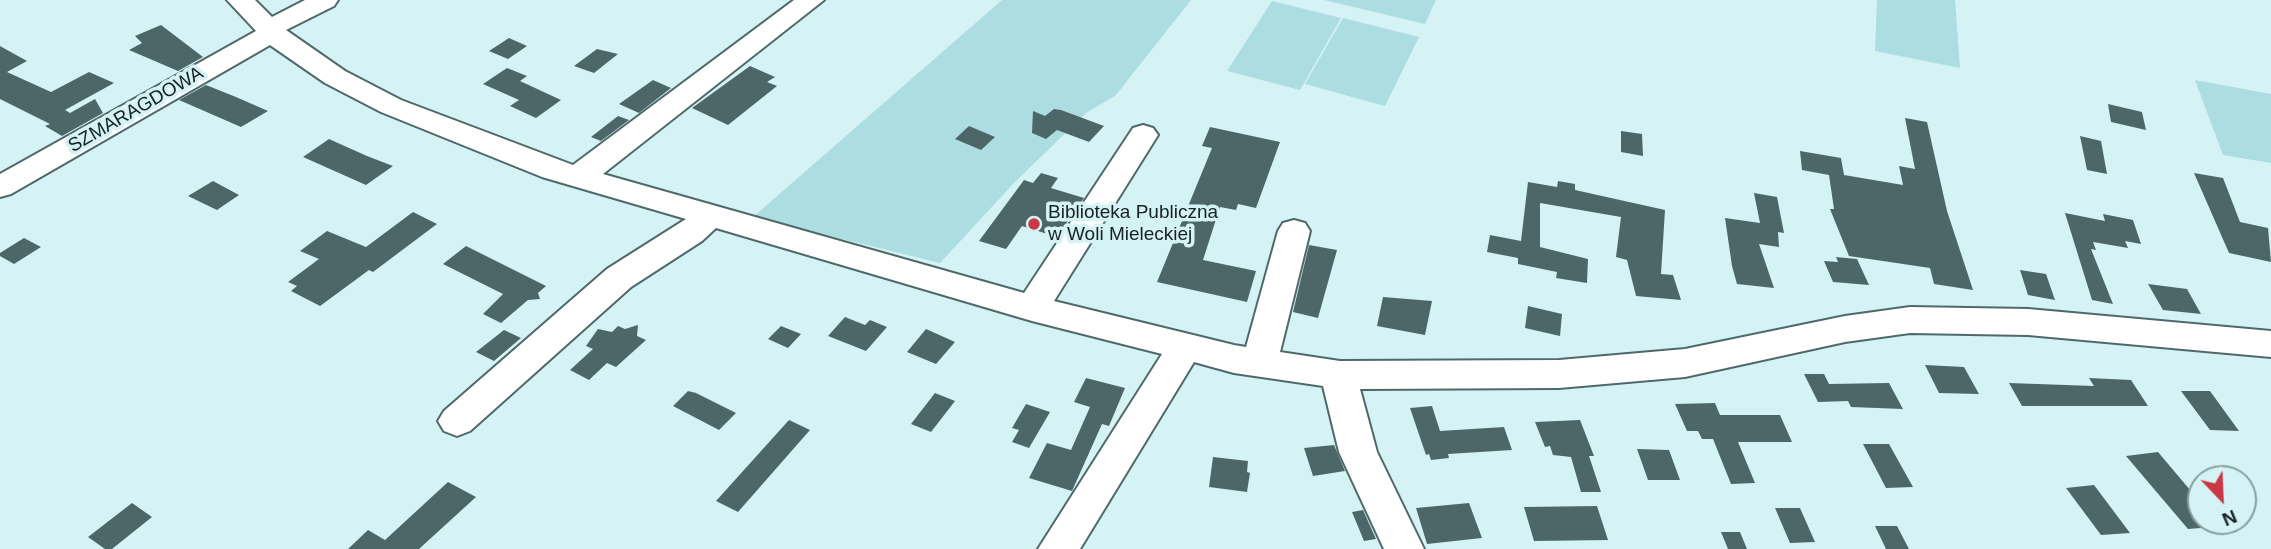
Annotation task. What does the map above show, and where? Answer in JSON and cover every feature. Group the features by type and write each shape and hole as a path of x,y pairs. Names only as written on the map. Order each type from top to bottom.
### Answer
{"street":[{"path":"240,0 270,31 305,59 391,106 495,149 577,178 1032,307 1184,348 1259,363 1340,374 1559,374 1685,363 1845,330 1910,320 2028,323 2271,344"},
{"name":"SZMARAGDOWA","path":"0,187 325,0"},
{"path":"577,178 811,0"},
{"path":"1032,307 1143,135"},
{"path":"457,421 619,278 691,233 709,216"},
{"path":"1259,363 1294,232"},
{"path":"1058,549 1184,348"},
{"path":"1340,374 1344,405 1358,452 1404,549"}],"shaded area":[{"path":"1002,0 1191,0 1116,95 1086,113 1013,184 940,263 753,217"},
{"path":"1324,0 1436,0 1425,24"},
{"path":"1877,0 1955,0 1960,68 1875,51"},
{"path":"1272,1 1341,18 1300,90 1227,71"},
{"path":"1343,18 1419,37 1385,106 1305,84"},
{"path":"2195,80 2271,94 2271,163 2223,155"}],"building":[{"path":"161,25 203,57 178,71 129,50 142,43 135,36"},
{"path":"509,38 527,46 508,59 489,51"},
{"path":"0,46 27,61 7,72 51,92 89,72 114,83 65,110 70,113 95,99 103,113 62,136 45,126 50,124 0,99"},
{"path":"597,49 618,54 594,73 574,66"},
{"path":"750,66 775,77 767,82 777,86 728,125 692,108"},
{"path":"507,68 527,76 520,81 561,100 536,118 510,106 519,100 483,84"},
{"path":"653,80 671,88 639,113 619,104"},
{"path":"206,85 268,111 241,127 179,100"},
{"path":"2108,104 2142,112 2146,130 2111,122"},
{"path":"1054,109 1104,126 1089,142 1057,130 1046,139 1032,133 1033,111 1045,116"},
{"path":"618,116 629,120 601,141 591,137"},
{"path":"1905,118 1927,122 1947,211 1973,290 1934,284 1930,268 1849,256 1830,209 1834,209 1829,175 1802,170 1800,151 1841,158 1844,175 1903,185 1899,166 1915,169"},
{"path":"969,126 995,137 981,150 955,139"},
{"path":"1210,127 1280,142 1256,208 1238,204 1236,210 1220,207 1203,260 1256,271 1247,302 1157,282 1212,148 1202,146"},
{"path":"1621,131 1642,134 1643,156 1621,152"},
{"path":"2080,136 2101,141 2107,174 2087,170"},
{"path":"329,139 393,166 366,185 303,157"},
{"path":"1041,173 1058,178 1051,188 1084,198 1057,237 1022,226 1006,249 979,241 1024,180 1033,183"},
{"path":"2194,173 2223,178 2240,222 2268,228 2271,262 2229,253"},
{"path":"213,181 239,195 217,210 188,196"},
{"path":"1558,181 1575,184 1575,190 1665,210 1661,274 1673,275 1681,300 1636,296 1627,260 1616,257 1621,217 1540,203 1540,247 1588,259 1587,283 1556,278 1557,272 1518,264 1518,258 1487,252 1490,235 1521,241 1528,182 1557,187"},
{"path":"1754,193 1777,197 1784,233 1778,232 1779,247 1759,244 1774,288 1737,284 1732,266 1725,218 1760,223"},
{"path":"413,212 437,224 373,272 369,270 320,306 291,291 297,286 288,282 319,259 300,251 327,231 366,247"},
{"path":"2065,213 2105,221 2103,214 2133,220 2141,244 2125,241 2128,248 2093,242 2096,250 2091,249 2113,304 2092,300"},
{"path":"24,238 41,247 14,264 0,256 0,253"},
{"path":"1309,245 1337,250 1318,318 1293,312"},
{"path":"466,246 546,286 538,293 540,299 528,300 501,323 483,314 503,294 443,264"},
{"path":"1836,257 1857,259 1869,285 1833,282 1824,261 1838,262"},
{"path":"2020,270 2046,274 2055,300 2028,295"},
{"path":"2148,284 2187,289 2201,314 2163,310"},
{"path":"1383,297 1432,301 1425,335 1377,326"},
{"path":"1528,306 1562,314 1560,336 1525,328"},
{"path":"845,317 865,325 870,320 887,327 866,351 828,336"},
{"path":"638,325 637,336 646,340 616,367 607,363 589,380 570,370 593,349 586,346 598,329 612,332 618,326 625,329"},
{"path":"781,326 801,334 788,348 768,339"},
{"path":"926,329 955,342 936,364 907,352"},
{"path":"504,330 521,338 494,361 476,352"},
{"path":"1925,365 1964,367 1979,394 1939,393"},
{"path":"1804,374 1824,374 1829,384 1889,383 1903,409 1851,407 1848,401 1818,402"},
{"path":"1086,378 1125,388 1109,426 1102,424 1072,491 1029,478 1047,443 1071,450 1090,407 1074,402"},
{"path":"2089,378 2131,380 2148,406 2022,406 2009,383 2094,386"},
{"path":"688,391 736,413 719,430 673,406"},
{"path":"2181,391 2210,391 2239,431 2210,430"},
{"path":"935,393 955,401 931,432 911,424"},
{"path":"1715,403 1720,415 1780,415 1792,442 1738,442 1755,483 1731,484 1713,439 1702,439 1698,431 1687,431 1675,404"},
{"path":"1026,404 1050,412 1029,448 1012,442 1019,430 1012,428"},
{"path":"1432,406 1440,431 1504,427 1512,450 1448,454 1449,458 1431,460 1429,454 1426,455 1410,408"},
{"path":"789,420 810,430 738,512 716,501"},
{"path":"1580,420 1594,456 1589,456 1601,492 1581,492 1571,457 1553,455 1550,446 1545,447 1535,422"},
{"path":"1863,444 1889,444 1913,487 1886,488"},
{"path":"1334,445 1345,471 1313,476 1304,448"},
{"path":"1637,449 1669,450 1680,480 1648,480"},
{"path":"2158,452 2187,486 2187,528 2126,456"},
{"path":"1213,457 1248,461 1247,472 1250,473 1247,492 1209,487"},
{"path":"448,482 476,497 419,549 348,549 368,530 385,540"},
{"path":"2094,485 2130,533 2101,535 2066,488"},
{"path":"132,503 152,517 112,549 105,549 88,537"},
{"path":"1469,503 1482,538 1427,544 1416,508"},
{"path":"1597,506 1608,540 1534,541 1524,507"},
{"path":"1775,508 1800,508 1815,542 1790,543"},
{"path":"1363,510 1376,539 1364,541 1352,512"},
{"path":"1875,526 1897,526 1909,549 1886,549"},
{"path":"1721,532 1740,532 1747,549 1728,549"}],"place":[{"name":"Biblioteka Publiczna w Woli Mieleckiej","path":"1034,224"}]}
